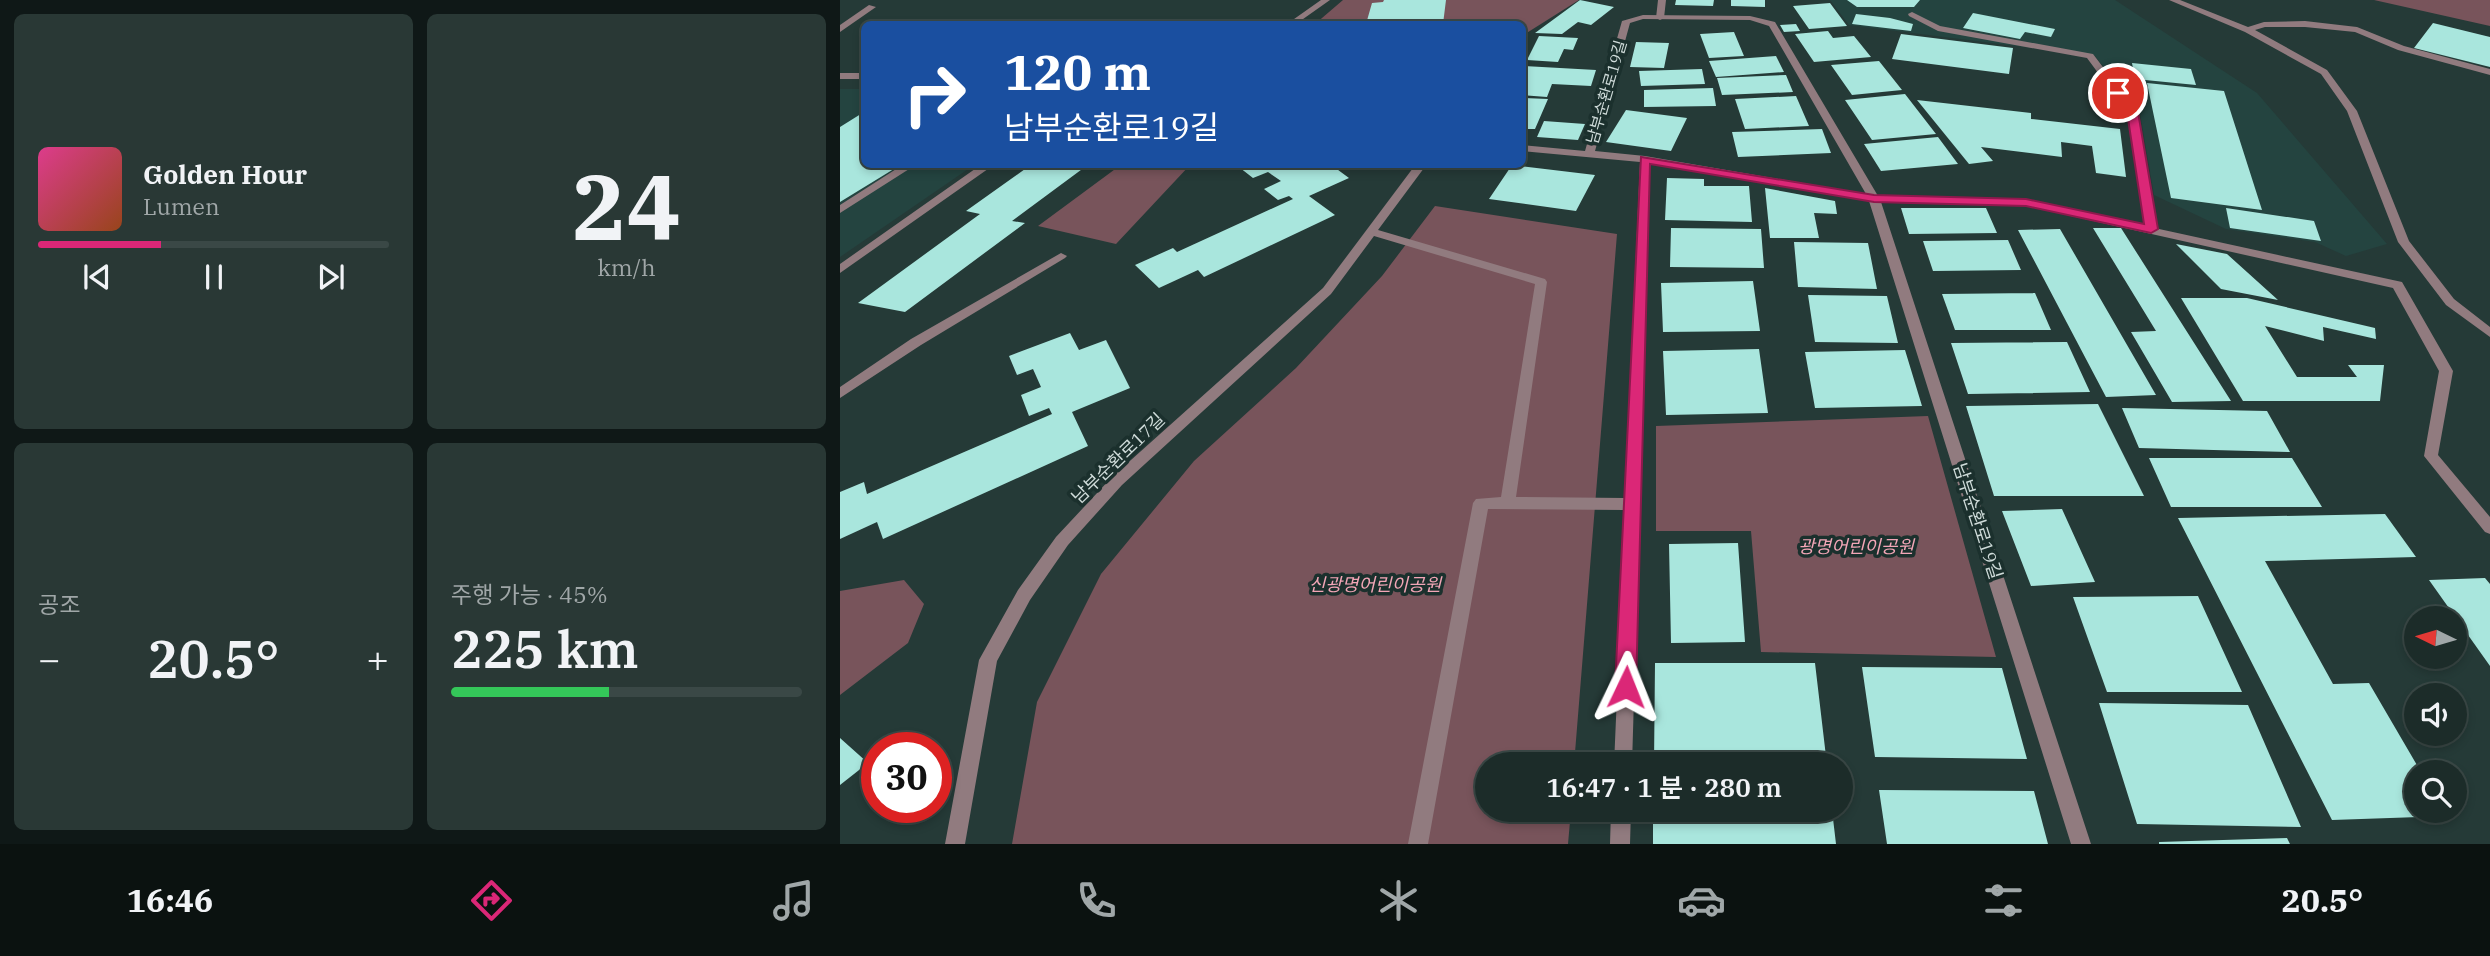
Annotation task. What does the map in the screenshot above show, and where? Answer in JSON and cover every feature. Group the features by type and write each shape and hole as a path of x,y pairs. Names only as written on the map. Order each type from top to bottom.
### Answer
{"street":[{"path":"1294,21 1326,0"},
{"path":"1660,18 1662,0"},
{"path":"2173,0 2248,30 2324,72 2352,111 2404,243 2450,302 2490,333"},
{"path":"840,29 872,7"},
{"path":"1912,14 1938,28 2090,56 2132,112 2151,229"},
{"name":"남부순환로19길","path":"1589,154 1626,22 1660,18 1750,18 1772,24 1874,199 2081,844"},
{"path":"2248,30 2264,25 2305,24 2357,30 2401,48 2490,72"},
{"path":"840,76 861,76"},
{"name":"남부순환로19길","path":"1526,148 1645,159 1874,199 2026,203 2398,285 2446,371 2431,456 2490,528"},
{"path":"1623,752 1645,159"},
{"path":"840,210 906,168"},
{"path":"840,270 984,168"},
{"name":"남부순환로17길","path":"955,844 988,660 1024,595 1062,541 1117,481 1327,291 1419,168"},
{"path":"1371,232 1541,282 1508,503"},
{"path":"840,393 916,342 1061,256"},
{"path":"1418,844 1481,503 1632,504"},
{"path":"1620,844 1621,822"}],"shaded area":[{"path":"1830,0 2115,0 2257,93 2387,244 2346,256 2315,242 2226,229 2154,195 2140,113 2095,56 1849,25"},
{"path":"840,89 861,89 861,168 970,168 840,257"}],"green space":[{"path":"1343,0 1579,0 1526,33 1526,21 1318,21"},
{"path":"2374,0 2490,0 2490,26"},
{"path":"1117,168 1187,168 1116,244 1038,226"},
{"name":"신광명어린이공원","path":"1435,206 1617,234 1575,752 1475,752 1475,822 1570,822 1568,844 1012,844 1037,702 1101,574 1194,461 1296,368 1382,276"},
{"name":"광명어린이공원","path":"1928,416 1996,657 1761,652 1751,531 1656,531 1656,426"},
{"path":"904,580 924,604 908,643 840,695 840,591"}],"building":[{"path":"1446,0 1443,21 1367,21 1372,3"},
{"path":"1580,0 1614,7 1591,25 1578,22 1562,34 1535,33"},
{"path":"1676,0 1714,0 1713,6 1675,5"},
{"path":"1731,0 1765,0 1765,7 1731,6"},
{"path":"1847,0 1920,0 1914,7 1857,7"},
{"path":"1830,3 1847,26 1809,29 1793,6"},
{"path":"1973,13 2055,29 2051,37 2025,32 2020,39 1963,28"},
{"path":"1856,14 1913,24 1911,31 1852,24"},
{"path":"2433,23 2490,37 2490,67 2414,48"},
{"path":"1796,24 1800,31 1784,32 1780,25"},
{"path":"1828,31 1833,38 1854,36 1871,57 1814,62 1795,34"},
{"path":"1734,32 1744,56 1709,58 1700,34"},
{"path":"1901,34 2013,48 2009,74 1892,59"},
{"path":"1539,36 1578,38 1573,50 1564,49 1558,62 1527,60"},
{"path":"1636,42 1669,43 1664,68 1630,67"},
{"path":"1776,56 1784,72 1716,77 1709,61"},
{"path":"1879,61 1902,90 1852,95 1831,65"},
{"path":"2132,63 2191,69 2196,85 2135,79"},
{"path":"1526,66 1596,70 1591,86 1552,84 1547,97 1526,95"},
{"path":"1702,69 1705,84 1641,86 1639,71"},
{"path":"1786,75 1793,92 1722,95 1717,78"},
{"path":"2147,83 2224,91 2262,210 2171,198"},
{"path":"1713,88 1716,106 1644,107 1644,90"},
{"path":"1905,94 1936,134 1872,140 1845,100"},
{"path":"1796,96 1809,126 1745,129 1735,99"},
{"path":"1526,98 1548,99 1535,129 1526,129"},
{"path":"1917,100 2031,113 2031,119 2120,129 2126,177 2096,173 2092,146 2061,142 2062,157 1981,147 1993,161 1969,164"},
{"path":"1626,110 1687,118 1671,151 1606,142"},
{"path":"861,114 861,168 895,168 840,202 840,127"},
{"path":"1544,121 1585,124 1578,140 1537,137"},
{"path":"1822,129 1831,153 1738,157 1732,132"},
{"path":"1938,137 1958,164 1881,171 1864,144"},
{"path":"1526,167 1595,175 1576,211 1489,199 1510,168"},
{"path":"1026,168 1084,168 1012,221 1025,223 905,312 858,303 980,214 966,211"},
{"path":"1240,168 1335,168 1349,178 1309,196 1335,215 1204,277 1198,270 1159,288 1135,265 1173,248 1177,252 1293,199 1289,196 1278,200 1264,189 1281,181 1268,172 1253,178"},
{"path":"1667,178 1704,179 1704,186 1749,186 1752,222 1665,220"},
{"path":"1765,188 1835,201 1837,214 1814,213 1819,238 1770,238"},
{"path":"1901,208 1986,208 1997,233 1909,234"},
{"path":"2226,208 2314,221 2321,241 2230,228"},
{"path":"1671,228 1761,229 1764,268 1670,267"},
{"path":"2093,228 2121,228 2231,401 2172,402 2131,332 2156,331"},
{"path":"2060,229 2156,395 2106,397 2018,230"},
{"path":"2008,240 2021,270 1933,271 1923,241"},
{"path":"1794,242 1868,243 1877,289 1798,287"},
{"path":"2176,244 2227,254 2278,300 2221,289"},
{"path":"1753,281 1760,331 1663,332 1661,283"},
{"path":"2035,293 2051,330 1955,330 1942,294"},
{"path":"1808,295 1887,296 1898,343 1815,342"},
{"path":"2181,298 2247,298 2375,328 2376,339 2323,327 2324,341 2265,326 2297,377 2357,377 2348,365 2384,365 2380,401 2243,401"},
{"path":"1070,333 1079,350 1106,340 1130,388 1072,412 1088,446 883,539 877,522 840,539 840,492 864,482 867,494 1052,414 1049,408 1029,416 1021,395 1041,387 1033,369 1017,375 1009,356"},
{"path":"2067,342 2090,392 1968,394 1951,343"},
{"path":"1759,349 1768,413 1666,415 1663,351"},
{"path":"1905,350 1922,406 1815,408 1805,352"},
{"path":"2098,404 2144,496 1994,496 1966,406"},
{"path":"2122,408 2267,411 2290,452 2139,448"},
{"path":"2149,458 2292,458 2322,507 2171,507"},
{"path":"2062,509 2095,582 2031,586 2002,511"},
{"path":"2385,514 2416,557 2265,561 2333,684 2369,683 2414,760 2404,760 2404,818 2332,820 2178,518"},
{"path":"1738,543 1745,642 1671,643 1669,544"},
{"path":"2485,578 2490,584 2490,666 2468,635 2468,606 2447,606 2429,580"},
{"path":"2198,596 2242,692 2107,692 2073,597"},
{"path":"1655,663 1815,663 1825,752 1654,752"},
{"path":"1862,667 2002,668 2027,759 1875,757"},
{"path":"2099,703 2248,705 2301,827 2137,824"},
{"path":"840,738 861,757 861,768 840,785"},
{"path":"1879,790 2034,791 2048,844 1887,844"},
{"path":"1653,822 1833,822 1836,844 1653,844"},
{"path":"2287,838 2290,844 2159,844 2159,842"}],"route":[{"path":"1626,687 1645,159 1874,199 2026,203 2151,229 2132,112 2118,93"}]}
